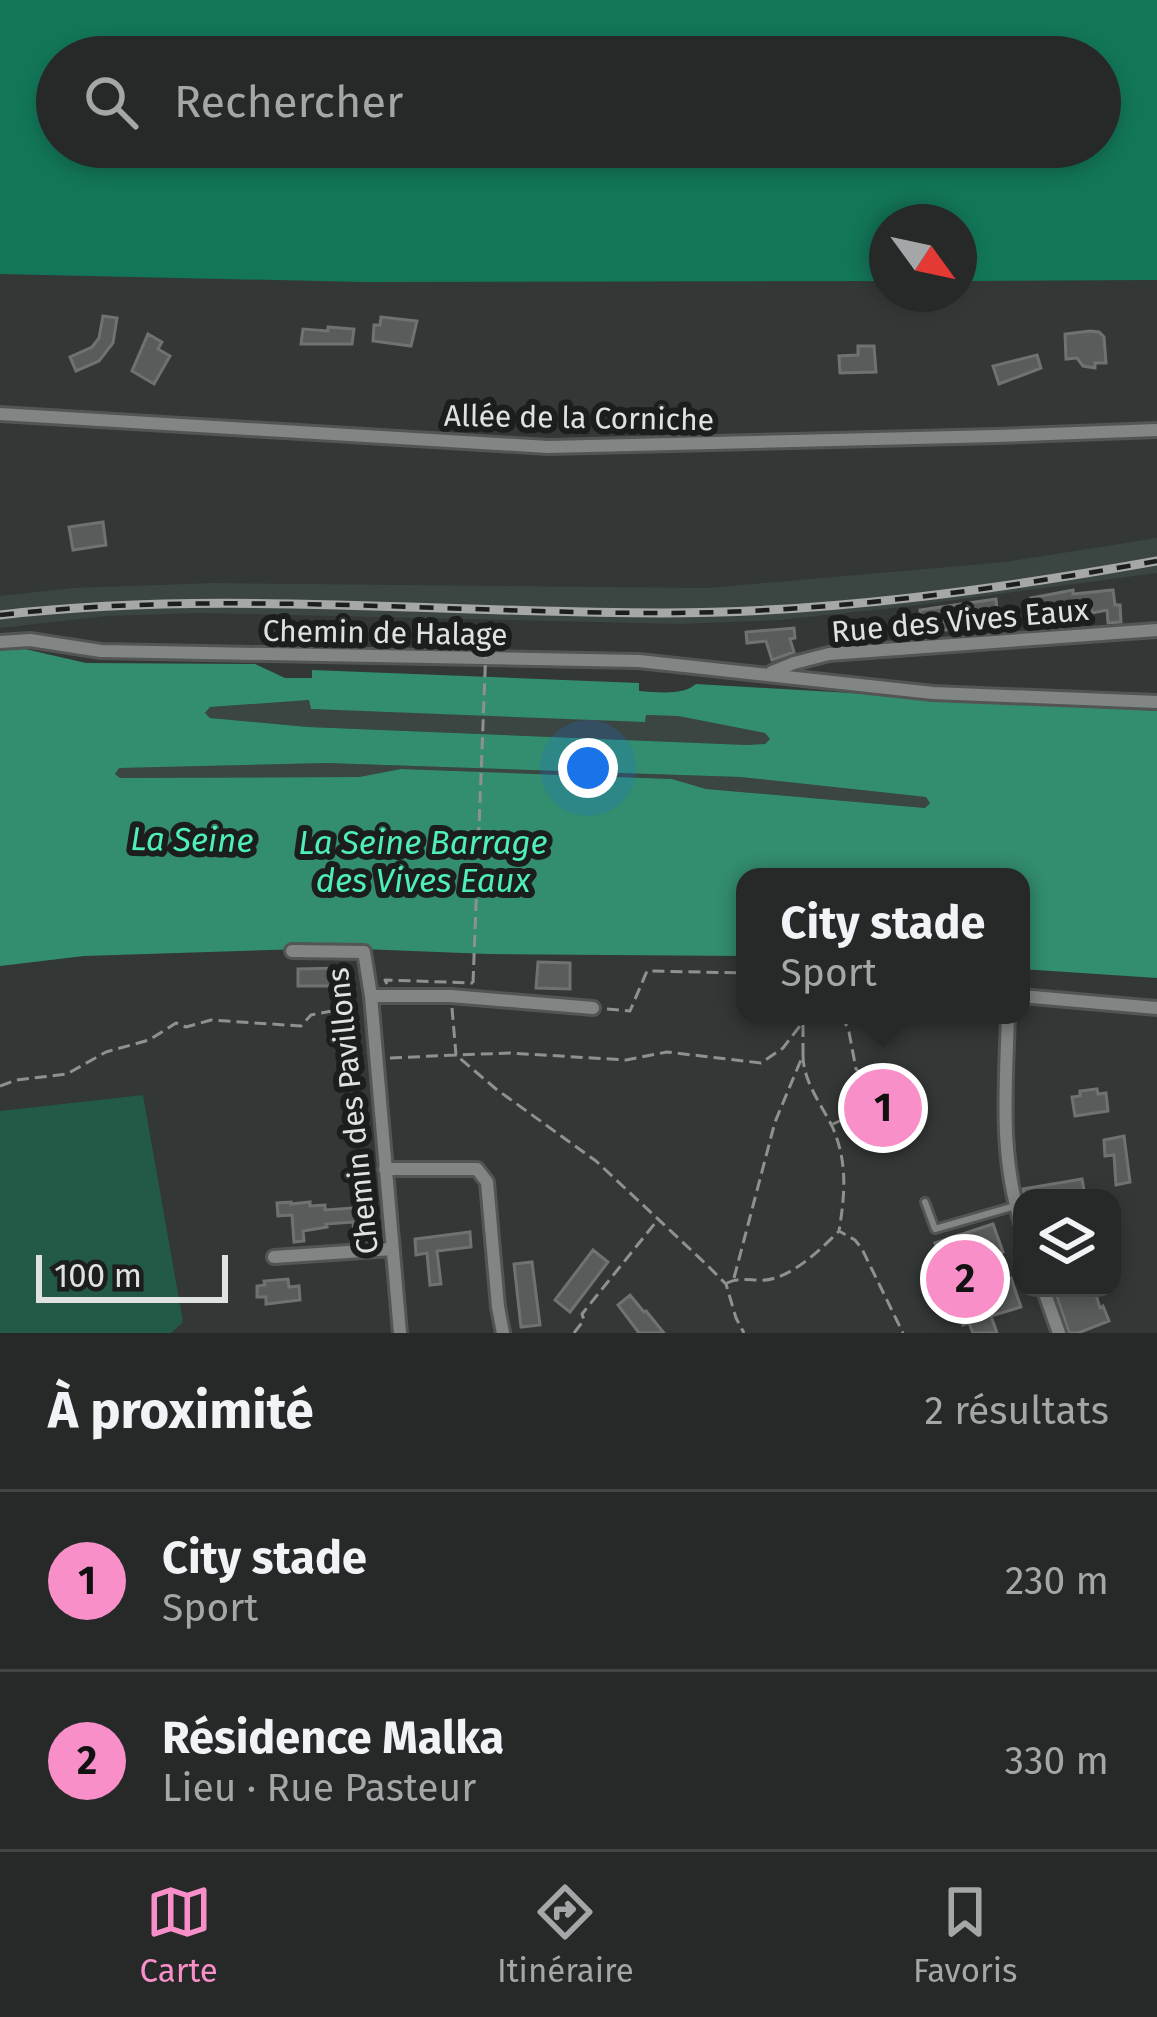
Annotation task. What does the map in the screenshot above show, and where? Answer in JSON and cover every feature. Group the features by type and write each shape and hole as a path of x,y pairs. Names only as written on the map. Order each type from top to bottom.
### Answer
{"street":[{"name":"Allée de la Corniche","path":"0,414 548,447 1157,430"},
{"name":"Rue des Vives Eaux","path":"769,674 829,654 1157,630"},
{"name":"Chemin de Halage","path":"0,642 30,640 101,651 639,661 933,693 1157,702"},
{"name":"Chemin des Pavillons","path":"292,952 364,952 400,1333"},
{"path":"371,1000 451,996 593,1008"},
{"path":"1030,998 1157,1008"},
{"path":"1008,1024 1004,1133 1013,1193"},
{"path":"385,1169 477,1169 487,1182 503,1333"},
{"path":"274,1257 392,1249"},
{"path":"1046,1297 1059,1333"}],"lane":[{"path":"926,1202 935,1229 1013,1207"}],"path":[{"path":"473,983 485,647"},
{"path":"593,1008 630,1011 646,970 736,973"},
{"path":"451,996 456,1055 596,1162 726,1284 744,1333"},
{"path":"0,1086 67,1074 106,1052 149,1040 176,1023 186,1027 211,1021 301,1026 311,1015 371,1000"},
{"path":"376,1058 510,1053 626,1060 667,1052 761,1063 783,1048 801,1024"},
{"path":"726,1284 734,1278 773,1279 805,1261 839,1232 845,1175 831,1125 803,1066 803,1024"},
{"path":"846,1024 856,1069 870,1082"},
{"path":"734,1278 775,1122 803,1055"},
{"path":"831,1125 857,1113"},
{"path":"574,1333 584,1320 582,1315 657,1221"},
{"path":"839,1232 862,1249 904,1333"}],"shaded area":[{"path":"0,0 1157,0 1157,280 977,281 977,204 869,204 869,281 363,282 0,274"},
{"path":"1157,538 1157,573 780,620 680,624 199,613 107,616 0,628 0,596 73,588 214,583 706,588 1005,562"},
{"path":"310,700 311,709 645,721 646,715 678,716 766,733 770,739 747,745 308,727 210,718 205,713 210,707"},
{"path":"327,763 740,777 926,797 930,803 925,808 706,789 672,779 401,769 359,777 120,778 115,774 118,768"},
{"path":"143,1095 183,1322 171,1333 0,1333 0,1111"}],"water":[{"name":"La Seine Barrage des Vives Eaux","path":"25,649 86,663 255,664 285,678 312,678 312,670 639,683 639,691 661,692 696,684 1157,711 1157,978 1030,970 1030,868 736,868 736,956 337,948 84,956 0,966 0,650","holes":["309,700 311,709 645,722 646,715 678,716 765,733 770,739 747,745 308,727 210,718 205,713 210,707","327,763 740,777 926,797 930,803 925,808 706,789 672,779 401,769 359,777 120,778 115,774 119,768"]}],"building":[{"path":"103,316 117,318 113,343 99,361 76,371 70,357 92,347"},
{"path":"381,317 417,321 411,346 373,341 374,325 380,325"},
{"path":"328,327 354,329 352,344 301,344 303,329 328,331"},
{"path":"1090,331 1104,337 1106,363 1095,363 1095,368 1083,366 1077,358 1066,359 1065,334"},
{"path":"148,334 162,342 158,349 170,356 154,384 132,371"},
{"path":"858,346 874,346 876,372 840,373 839,356 858,355"},
{"path":"1037,355 1041,368 999,384 993,366"},
{"path":"103,522 106,545 73,550 69,527"},
{"path":"1073,590 1073,594 1113,590 1121,622 1108,623 1107,610 1092,613 1091,606 1032,608 1031,598"},
{"path":"996,599 998,620 978,625 979,633 922,627 920,610"},
{"path":"794,628 795,638 790,639 794,652 772,660 766,641 747,643 746,632"},
{"path":"538,962 570,963 570,989 536,988"},
{"path":"341,968 341,986 298,986 298,969"},
{"path":"1097,1089 1098,1094 1106,1093 1108,1111 1075,1116 1072,1097"},
{"path":"1124,1136 1130,1182 1116,1185 1114,1155 1105,1156 1104,1140"},
{"path":"1082,1179 1084,1189 1023,1189"},
{"path":"277,1203 325,1205 325,1210 367,1207 369,1234 354,1235 353,1222 326,1224 303,1231 304,1241 294,1242 292,1215 278,1216"},
{"path":"993,1224 1003,1252 970,1262 979,1289 1011,1278 1013,1297 1021,1307 991,1316 997,1333 973,1333 969,1323 963,1325 953,1297 960,1295 952,1268 945,1271 935,1243"},
{"path":"470,1232 471,1247 437,1251 441,1284 430,1285 427,1253 416,1255 415,1239"},
{"path":"593,1250 608,1262 570,1312 555,1300"},
{"path":"532,1262 540,1325 521,1327 514,1264"},
{"path":"288,1279 289,1287 299,1286 300,1300 266,1304 266,1297 257,1297 257,1286 265,1285 264,1281"},
{"path":"630,1295 664,1333 639,1333 618,1305"},
{"path":"1057,1297 1097,1297 1109,1321 1069,1333"}],"railway":[{"path":"0,615 248,603 724,612 911,598 1157,561"}],"place":[{"name":"City stade","path":"883,1108"},
{"name":"Résidence Malka","path":"965,1279"}],"water label":[{"name":"La Seine","path":"192,839"}]}
